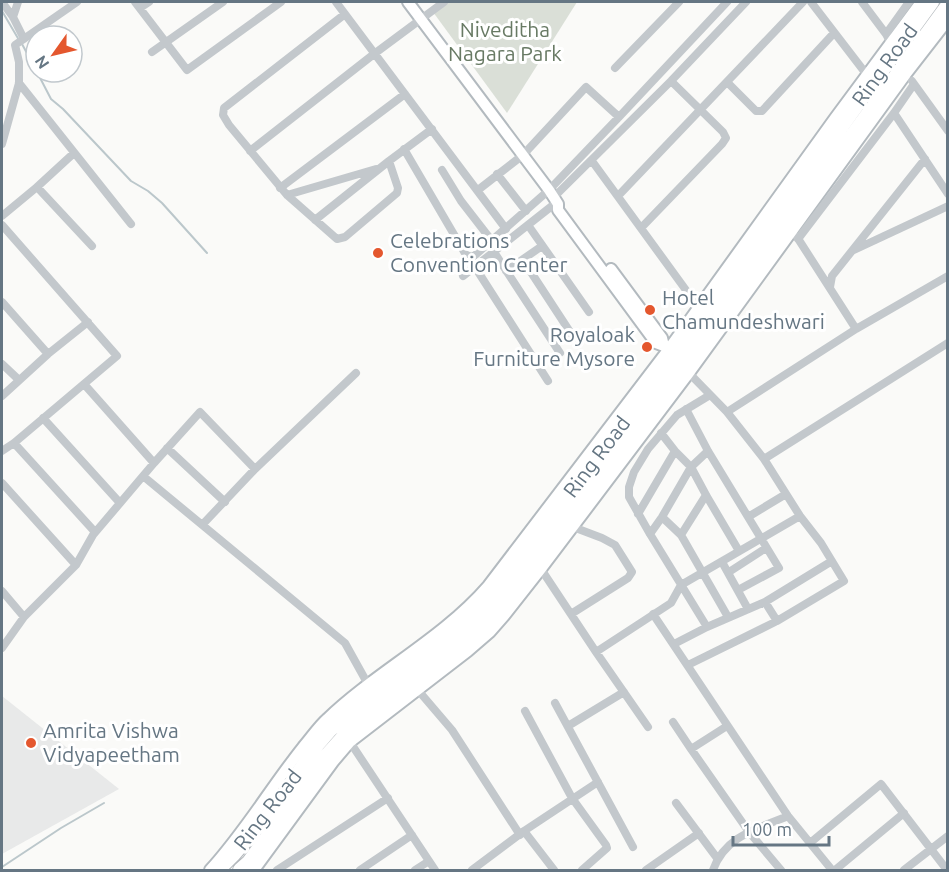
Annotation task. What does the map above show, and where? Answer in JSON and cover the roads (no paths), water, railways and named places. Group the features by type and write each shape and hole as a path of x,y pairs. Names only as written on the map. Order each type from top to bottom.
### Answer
{"highway":[{"name":"Ring Road","path":"249,868 328,754 367,716 465,641 490,619 507,599 675,358 932,2"},
{"name":"Ring Road","path":"895,54 948,5"},
{"name":"Ring Road","path":"218,870 277,804 317,745 371,689 456,631 481,608 675,358"}],"street":[{"path":"2,2 24,39 15,45 19,62 19,83 2,144"},
{"path":"13,17 18,2"},
{"path":"45,24 77,2"},
{"path":"149,2 138,5 187,70 282,2"},
{"path":"152,52 223,2"},
{"path":"336,2 506,229"},
{"path":"408,2 554,198 564,206 675,358 727,412 764,459 844,581 777,621 688,665"},
{"path":"250,151 444,2"},
{"path":"615,68 679,2"},
{"path":"404,149 466,255 472,257 526,211 554,198 619,117 727,2"},
{"path":"463,276 528,225 746,2"},
{"path":"618,196 803,2"},
{"path":"811,2 867,75"},
{"path":"862,2 914,84 946,125"},
{"path":"895,54 909,2"},
{"path":"795,236 921,2"},
{"path":"345,14 224,108 223,115 280,188 337,239 345,237 397,193 398,188 389,161"},
{"path":"435,870 347,738 468,651 504,616 573,527 675,358 699,308 867,75 948,20"},
{"path":"727,82 756,111 762,111 834,33"},
{"path":"641,228 726,138 723,132 671,81"},
{"path":"19,83 131,224"},
{"path":"675,358 795,236 894,113 914,84"},
{"path":"478,190 523,155 586,87 619,117"},
{"path":"280,188 405,94"},
{"path":"894,113 948,194"},
{"path":"315,220 432,129"},
{"path":"2,216 74,153"},
{"path":"830,287 832,276 925,159"},
{"path":"592,161 699,308"},
{"path":"287,195 381,168"},
{"path":"442,170 461,201 492,241"},
{"path":"498,174 526,211"},
{"path":"37,187 92,246"},
{"path":"852,251 948,206"},
{"path":"2,225 117,356 2,451"},
{"path":"528,225 589,312"},
{"path":"795,236 856,329"},
{"path":"506,271 542,246"},
{"path":"494,252 560,353"},
{"path":"523,260 574,338"},
{"path":"475,267 548,381"},
{"path":"727,412 856,329 948,276"},
{"path":"2,302 48,354"},
{"path":"2,396 48,354 88,322"},
{"path":"764,459 948,343"},
{"path":"2,364 19,380"},
{"path":"203,525 255,470 356,373"},
{"path":"84,384 154,463"},
{"path":"707,627 638,514 629,497 629,487 634,472 661,433 686,408 710,395"},
{"path":"686,408 708,451 779,568 738,590"},
{"path":"2,648 24,617 76,565 96,532 200,412 255,470"},
{"path":"43,418 120,503"},
{"path":"661,433 691,468 739,551"},
{"path":"14,443 96,532"},
{"path":"167,448 225,502"},
{"path":"650,534 691,468 708,451"},
{"path":"638,514 675,452"},
{"path":"143,476 345,643 371,689 325,720 289,764 225,854 210,870"},
{"path":"2,483 76,565"},
{"path":"748,518 786,494"},
{"path":"681,535 706,495"},
{"path":"596,652 670,603 681,585 800,516"},
{"path":"662,517 681,535 728,617"},
{"path":"570,614 628,578 632,572 615,545 573,527"},
{"path":"729,572 766,548"},
{"path":"674,644 728,617 765,602 832,561"},
{"path":"722,562 748,609"},
{"path":"541,569 648,727"},
{"path":"2,591 24,617"},
{"path":"765,602 777,621"},
{"path":"653,614 788,816 833,870 903,813"},
{"path":"417,689 452,730 522,833 554,870"},
{"path":"568,726 624,692"},
{"path":"555,703 633,847"},
{"path":"525,711 572,798 606,845 607,848 582,870"},
{"path":"673,722 749,832 781,870"},
{"path":"691,749 727,726"},
{"path":"471,870 598,782"},
{"path":"810,843 881,784 947,870"},
{"path":"277,870 388,798"},
{"path":"676,803 717,858"},
{"path":"713,870 717,858 731,843 749,832 788,816"},
{"path":"646,870 699,833"},
{"path":"360,870 412,835"},
{"path":"904,870 948,836"},
{"path":"415,870 429,861"}],"waterway":[{"path":"2,11 19,40"},
{"path":"22,44 24,48"},
{"path":"43,84 51,99 131,181 162,203 207,253"},
{"path":"2,867 104,803"}],"place":[{"name":"Celebrations Convention Center","path":"378,253"},
{"name":"Hotel Chamundeshwari","path":"650,310"},
{"name":"Royaloak Furniture Mysore","path":"647,347"},
{"name":"Amrita Vishwa Vidyapeetham","path":"31,743"}],"park label":[{"name":"Niveditha Nagara Park","path":"505,42"}]}
